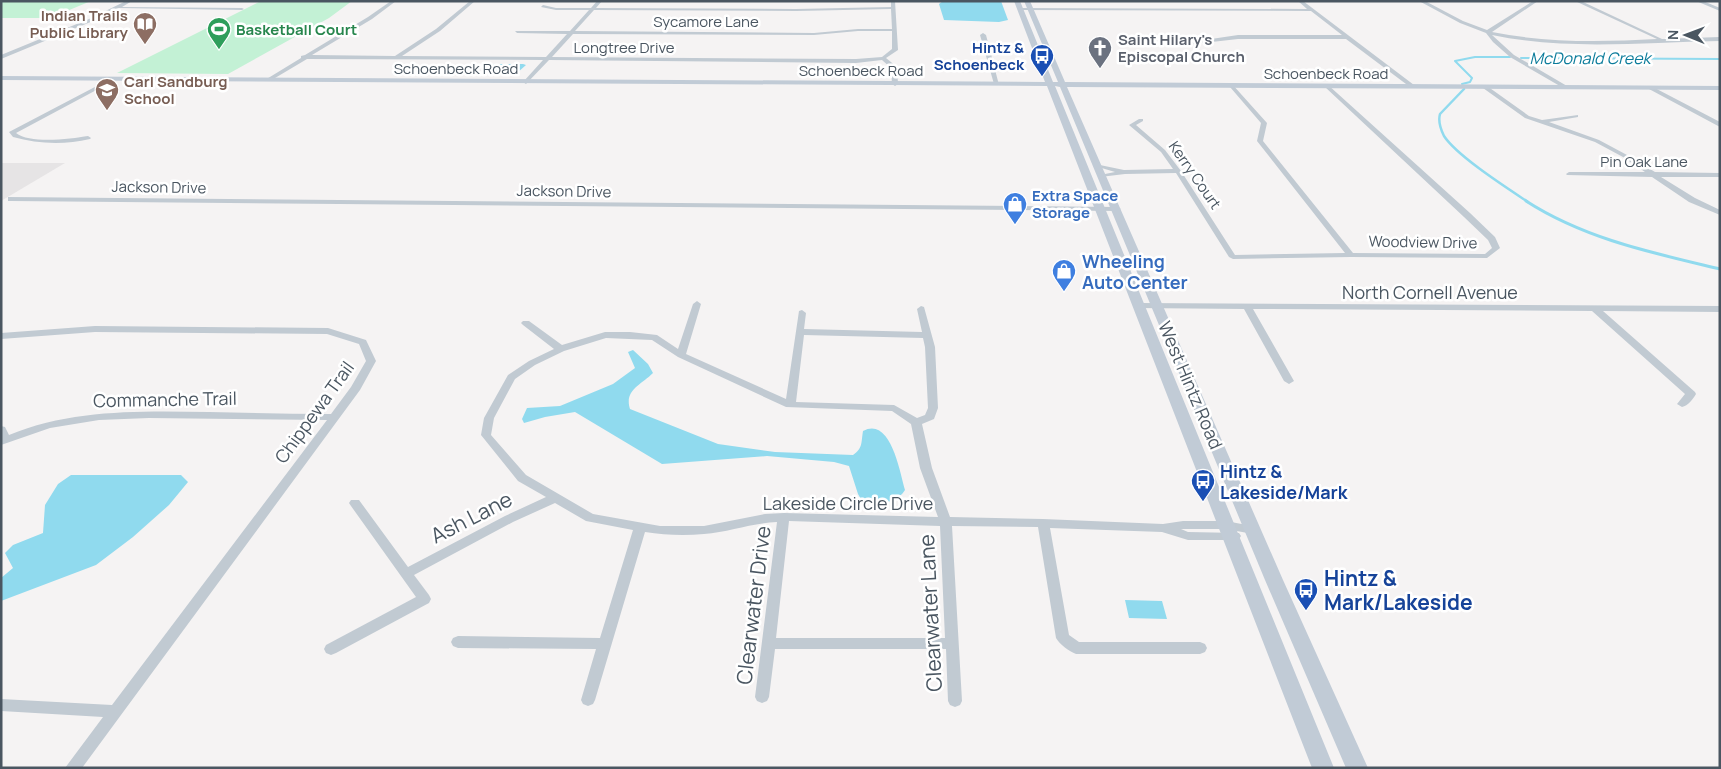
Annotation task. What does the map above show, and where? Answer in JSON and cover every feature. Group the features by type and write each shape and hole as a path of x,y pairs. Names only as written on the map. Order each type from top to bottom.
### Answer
{"main road":[{"name":"West Hintz Road","path":"1027,1 1357,768"},
{"name":"West Hintz Road","path":"1018,5 1323,768"},
{"name":"Schoenbeck Road","path":"1,78 1720,88"}],"street":[{"path":"1,57 91,20 130,1"},
{"path":"211,8 226,1"},
{"path":"268,80 370,18 394,1"},
{"path":"396,58 438,30 473,1"},
{"path":"526,82 600,1"},
{"path":"893,1 894,50 883,58 894,67 895,84"},
{"path":"1300,1 1412,86"},
{"path":"1421,1 1453,20 1488,32 1537,40 1574,43 1720,39"},
{"path":"1488,32 1536,1"},
{"path":"1577,1 1663,40"},
{"path":"1698,1 1720,10"},
{"path":"1018,5 1031,9 1311,10"},
{"path":"543,6 556,9 796,10 894,8"},
{"path":"115,8 242,9"},
{"name":"Sycamore Lane","path":"516,32 814,34 858,30 894,30"},
{"path":"1488,32 1494,42 1505,51 1565,87"},
{"path":"983,35 997,84"},
{"path":"1194,42 1238,37 1349,37"},
{"name":"Longtree Drive","path":"303,58 856,61 883,58"},
{"path":"88,138 72,141 27,140 15,136 12,132 114,79"},
{"path":"1232,86 1264,123 1260,142 1351,255"},
{"name":"Woodview Drive","path":"1233,257 1351,255 1487,256 1496,248 1492,239 1467,215 1327,86"},
{"path":"1485,87 1520,113 1540,122 1596,141 1656,176 1692,200 1720,213"},
{"path":"1651,88 1720,125"},
{"path":"1540,122 1576,116"},
{"name":"Kerry Court","path":"1141,120 1132,124 1163,151 1233,257"},
{"path":"1097,165 1125,172"},
{"path":"1102,176 1125,172 1178,171"},
{"name":"Pin Oak Lane","path":"1569,174 1720,175"},
{"name":"Jackson Drive","path":"11,199 1117,209"},
{"path":"681,355 697,304"},
{"name":"North Cornell Avenue","path":"1139,306 1720,309"},
{"path":"1247,307 1289,381"},
{"path":"916,422 930,417 932,408 930,347 921,309"},
{"path":"1595,309 1691,394 1682,404"},
{"path":"790,404 802,313"},
{"path":"526,324 561,349"},
{"name":"Chippewa Trail","path":"1,336 95,329 328,331 363,342 371,361 356,388 73,768"},
{"path":"800,332 927,335"},
{"name":"Lakeside Circle Drive","path":"946,522 926,468 916,422 894,408 790,404 681,355 654,337 630,334 605,335 561,349 532,363 511,377 489,418 486,435 522,478 590,518 660,530 704,530 765,518 784,517 946,522 1043,523 1162,528 1188,536 1253,530"},
{"name":"Commanche Trail","path":"3,441 63,422 128,414 333,417"},
{"path":"1,429 3,441"},
{"name":"Ash Lane","path":"406,574 508,519 555,498"},
{"path":"331,649 424,599 355,503"},
{"name":"Clearwater Drive","path":"762,697 784,517"},
{"name":"Clearwater Lane","path":"946,522 955,701"},
{"path":"1043,523 1063,638 1076,648 1200,648"},
{"path":"588,700 640,527"},
{"path":"458,642 605,644"},
{"path":"768,643 952,644"},
{"path":"1,705 115,711"}],"shaded area":[{"path":"1,163 65,163 1,201"}],"green space":[{"path":"1,1 91,1 50,18 1,18"},
{"path":"261,1 352,1 329,18 228,74 117,73"}],"water":[{"path":"943,1 1001,1 1008,20 999,22 944,20 939,4"},
{"path":"490,64 526,65 517,73 481,73"},
{"path":"633,350 648,364 653,373 631,392 629,397 630,409 718,444 775,452 853,455 860,447 863,431 873,429 881,432 893,448 905,490 892,501 874,503 862,501 849,466 834,462 767,456 662,464 575,412 524,423 522,419 527,408 560,406 613,384 635,368 628,352"},
{"path":"71,475 181,475 188,482 169,505 133,537 96,565 1,601 1,578 13,568 5,553 13,545 43,533 45,505 58,484"},
{"path":"1125,600 1162,601 1167,619 1129,618"}],"waterway":[{"name":"McDonald Creek","path":"1462,84 1470,82 1472,78 1455,61 1475,57 1510,57"},
{"name":"McDonald Creek","path":"1521,58 1720,59"},
{"name":"McDonald Creek","path":"1464,89 1440,114 1439,120 1444,136 1450,144 1471,162 1528,202"},
{"name":"McDonald Creek","path":"1526,201 1549,214 1596,235 1645,250 1720,269"}],"place":[{"name":"Indian Trails Public Library","path":"145,45"},
{"name":"Basketball Court","path":"219,50"},
{"name":"Saint Hilary's Episcopal Church","path":"1100,69"},
{"name":"Hintz & Schoenbeck","path":"1042,77"},
{"name":"Carl Sandburg School","path":"107,111"},
{"name":"Extra Space Storage","path":"1015,225"},
{"name":"Wheeling Auto Center","path":"1064,292"},
{"name":"Hintz & Lakeside/Mark","path":"1203,502"},
{"name":"Hintz & Mark/Lakeside","path":"1306,611"}]}
